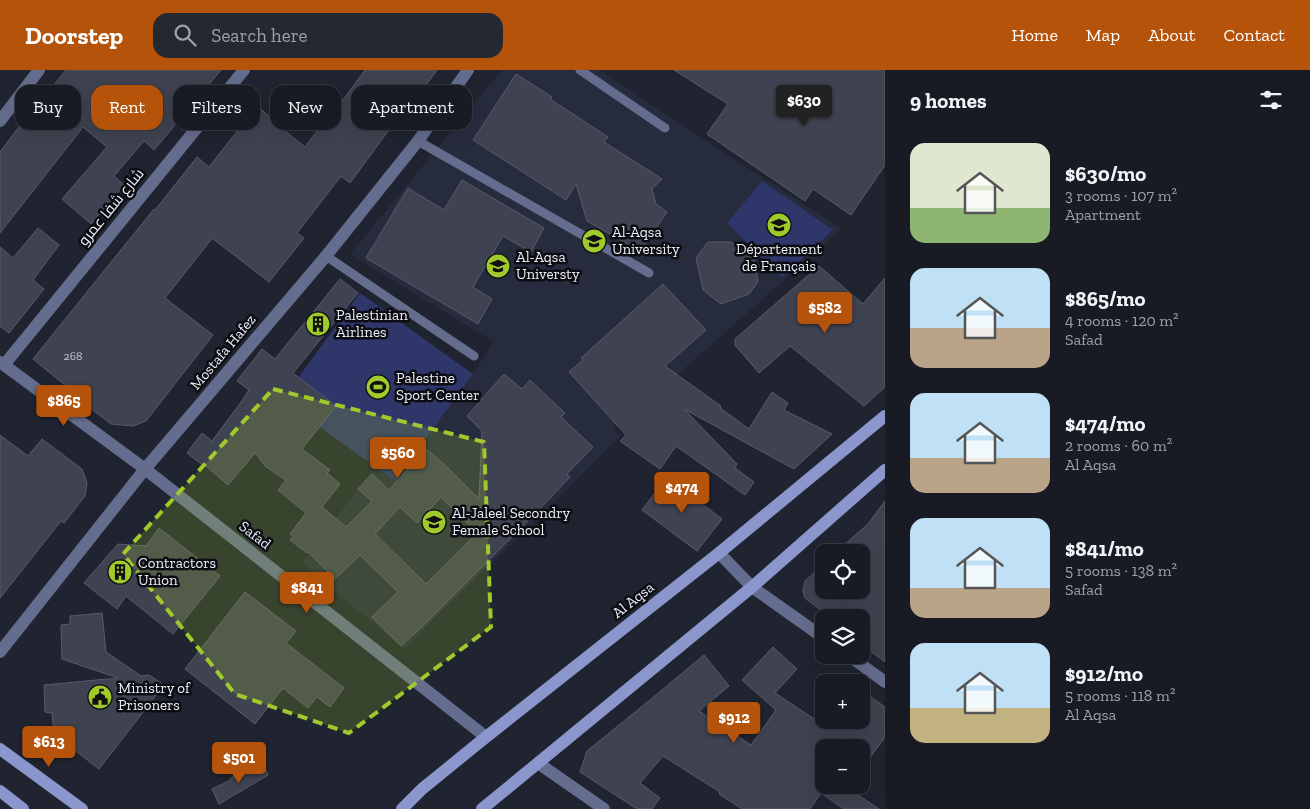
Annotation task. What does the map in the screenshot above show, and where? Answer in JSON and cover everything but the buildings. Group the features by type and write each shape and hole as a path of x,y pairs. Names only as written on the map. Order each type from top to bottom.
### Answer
{"main road":[{"name":"Al Aqsa","path":"402,809 422,789 719,553 885,416"},
{"path":"482,809 752,587 885,470"},
{"path":"0,749 82,809"},
{"path":"0,791 23,809"}],"street":[{"path":"0,121 39,70"},
{"name":"شارع شفا عمرو","path":"2,364 244,70"},
{"name":"Mostafa Hafez","path":"0,652 145,469 326,256 418,141 468,70"},
{"name":"Safad","path":"2,364 145,469 486,737"},
{"path":"719,553 752,587 815,632"},
{"path":"860,664 885,682"},
{"path":"538,763 604,809"}],"lane":[{"path":"580,70 665,128"},
{"path":"418,141 649,273"},
{"path":"326,256 474,356"}],"highlighted area":[{"path":"273,389 484,442 491,627 349,733 235,694 123,554"}],"shaded area":[{"name":"Al-Aqsa University","path":"502,70 599,70 841,229 657,393 613,429 621,436 404,649 302,563 375,467 395,481 494,342 350,254 452,130 472,130 472,106"},
{"path":"762,181 833,230 782,277 727,223"},
{"name":"Palestine Sport Center","path":"360,293 473,374 395,481 282,400"}],"place":[{"name":"Département de Français","path":"779,225"},
{"name":"Al-Aqsa University","path":"594,241"},
{"name":"Al-Aqsa Universty","path":"498,266"},
{"name":"Palestinian Airlines","path":"318,324"},
{"name":"Palestine Sport Center","path":"378,387"},
{"name":"Al-Jaleel Secondry Female School","path":"434,522"},
{"name":"Contractors Union","path":"120,572"},
{"name":"Ministry of Prisoners","path":"100,697"}]}
